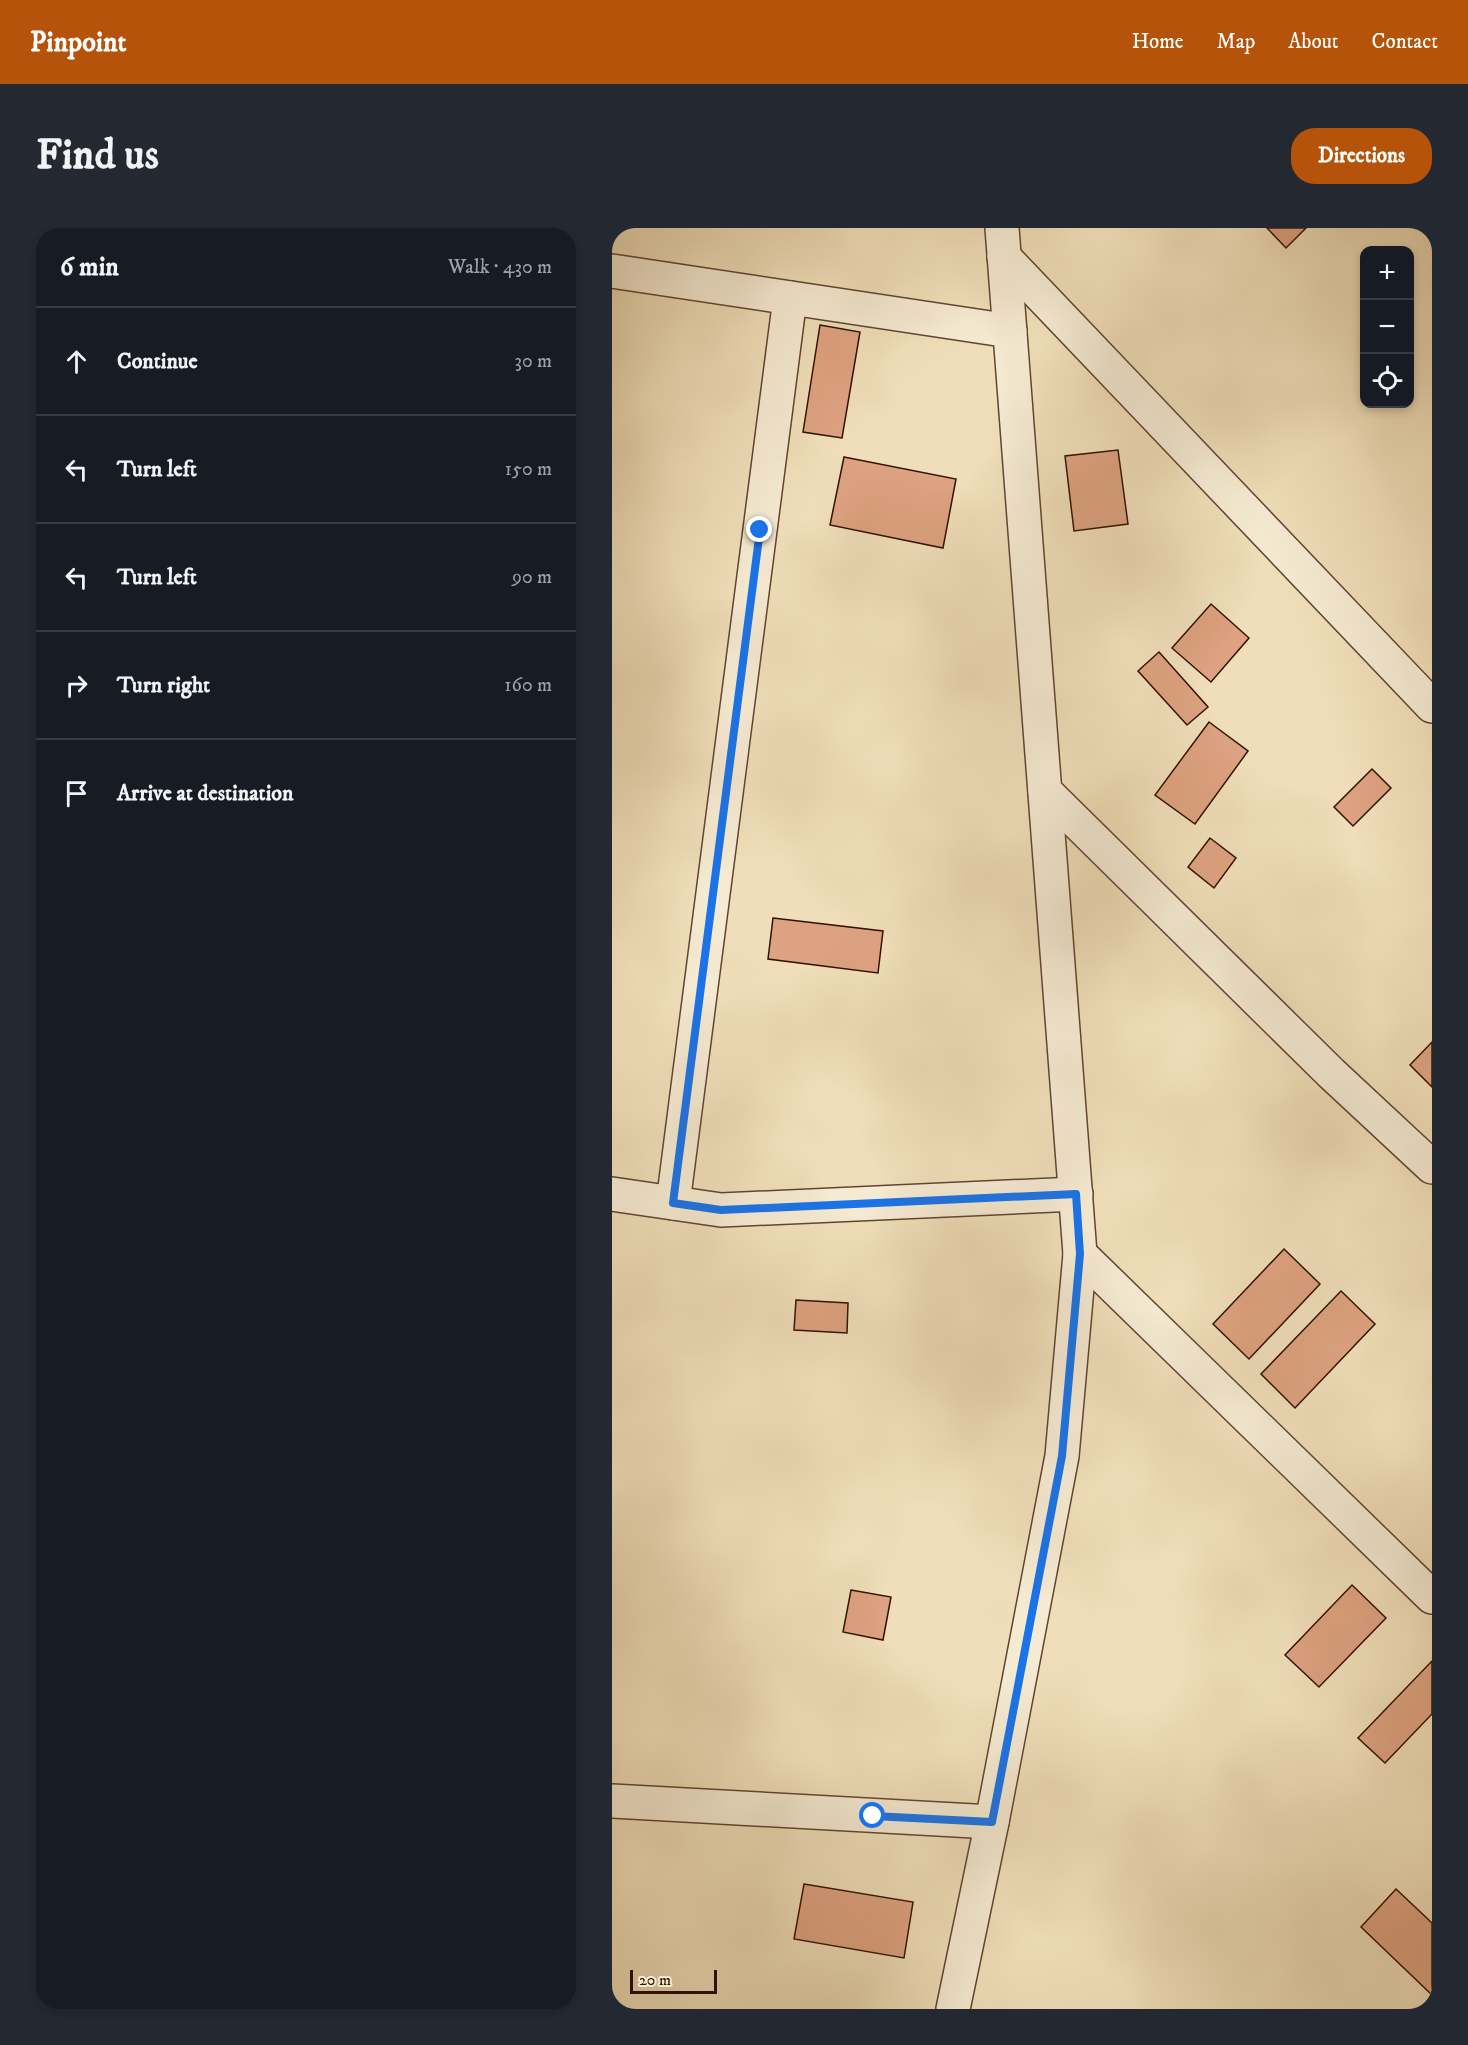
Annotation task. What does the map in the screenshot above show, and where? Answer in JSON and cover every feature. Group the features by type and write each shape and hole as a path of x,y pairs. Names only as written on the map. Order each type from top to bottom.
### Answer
{"street":[{"path":"953,2009 992,1822 1062,1456 1080,1254 1003,243"},
{"path":"1003,243 1432,706"},
{"path":"612,271 1010,331"},
{"path":"673,1203 790,298"},
{"path":"1045,791 1331,1073 1432,1167"},
{"path":"612,1194 721,1210 1076,1194"},
{"path":"1080,1254 1432,1597"},
{"path":"612,1801 992,1822"}],"building":[{"path":"1267,228 1306,228 1286,248"},
{"path":"820,325 860,332 842,438 803,432"},
{"path":"1118,450 1128,524 1074,531 1065,456"},
{"path":"844,457 956,479 943,548 830,525"},
{"path":"1211,604 1249,638 1211,682 1172,648"},
{"path":"1159,652 1208,707 1187,725 1138,671"},
{"path":"1209,722 1248,751 1195,824 1155,795"},
{"path":"1372,769 1391,788 1353,826 1334,807"},
{"path":"1210,838 1236,858 1214,888 1188,867"},
{"path":"773,918 883,931 878,973 768,959"},
{"path":"1432,1042 1432,1087 1410,1065"},
{"path":"1284,1249 1320,1284 1249,1359 1213,1324"},
{"path":"1341,1291 1375,1324 1295,1408 1261,1374"},
{"path":"796,1300 848,1303 847,1333 794,1330"},
{"path":"1352,1585 1386,1618 1319,1687 1285,1655"},
{"path":"851,1590 891,1597 883,1640 843,1632"},
{"path":"1432,1661 1432,1714 1385,1763 1358,1738"},
{"path":"804,1884 913,1902 904,1958 794,1939"},
{"path":"1396,1889 1432,1923 1432,1995 1361,1927"}],"route":[{"path":"760,530 673,1203 721,1210 1076,1194 1080,1254 1062,1456 992,1822 873,1816"}]}
